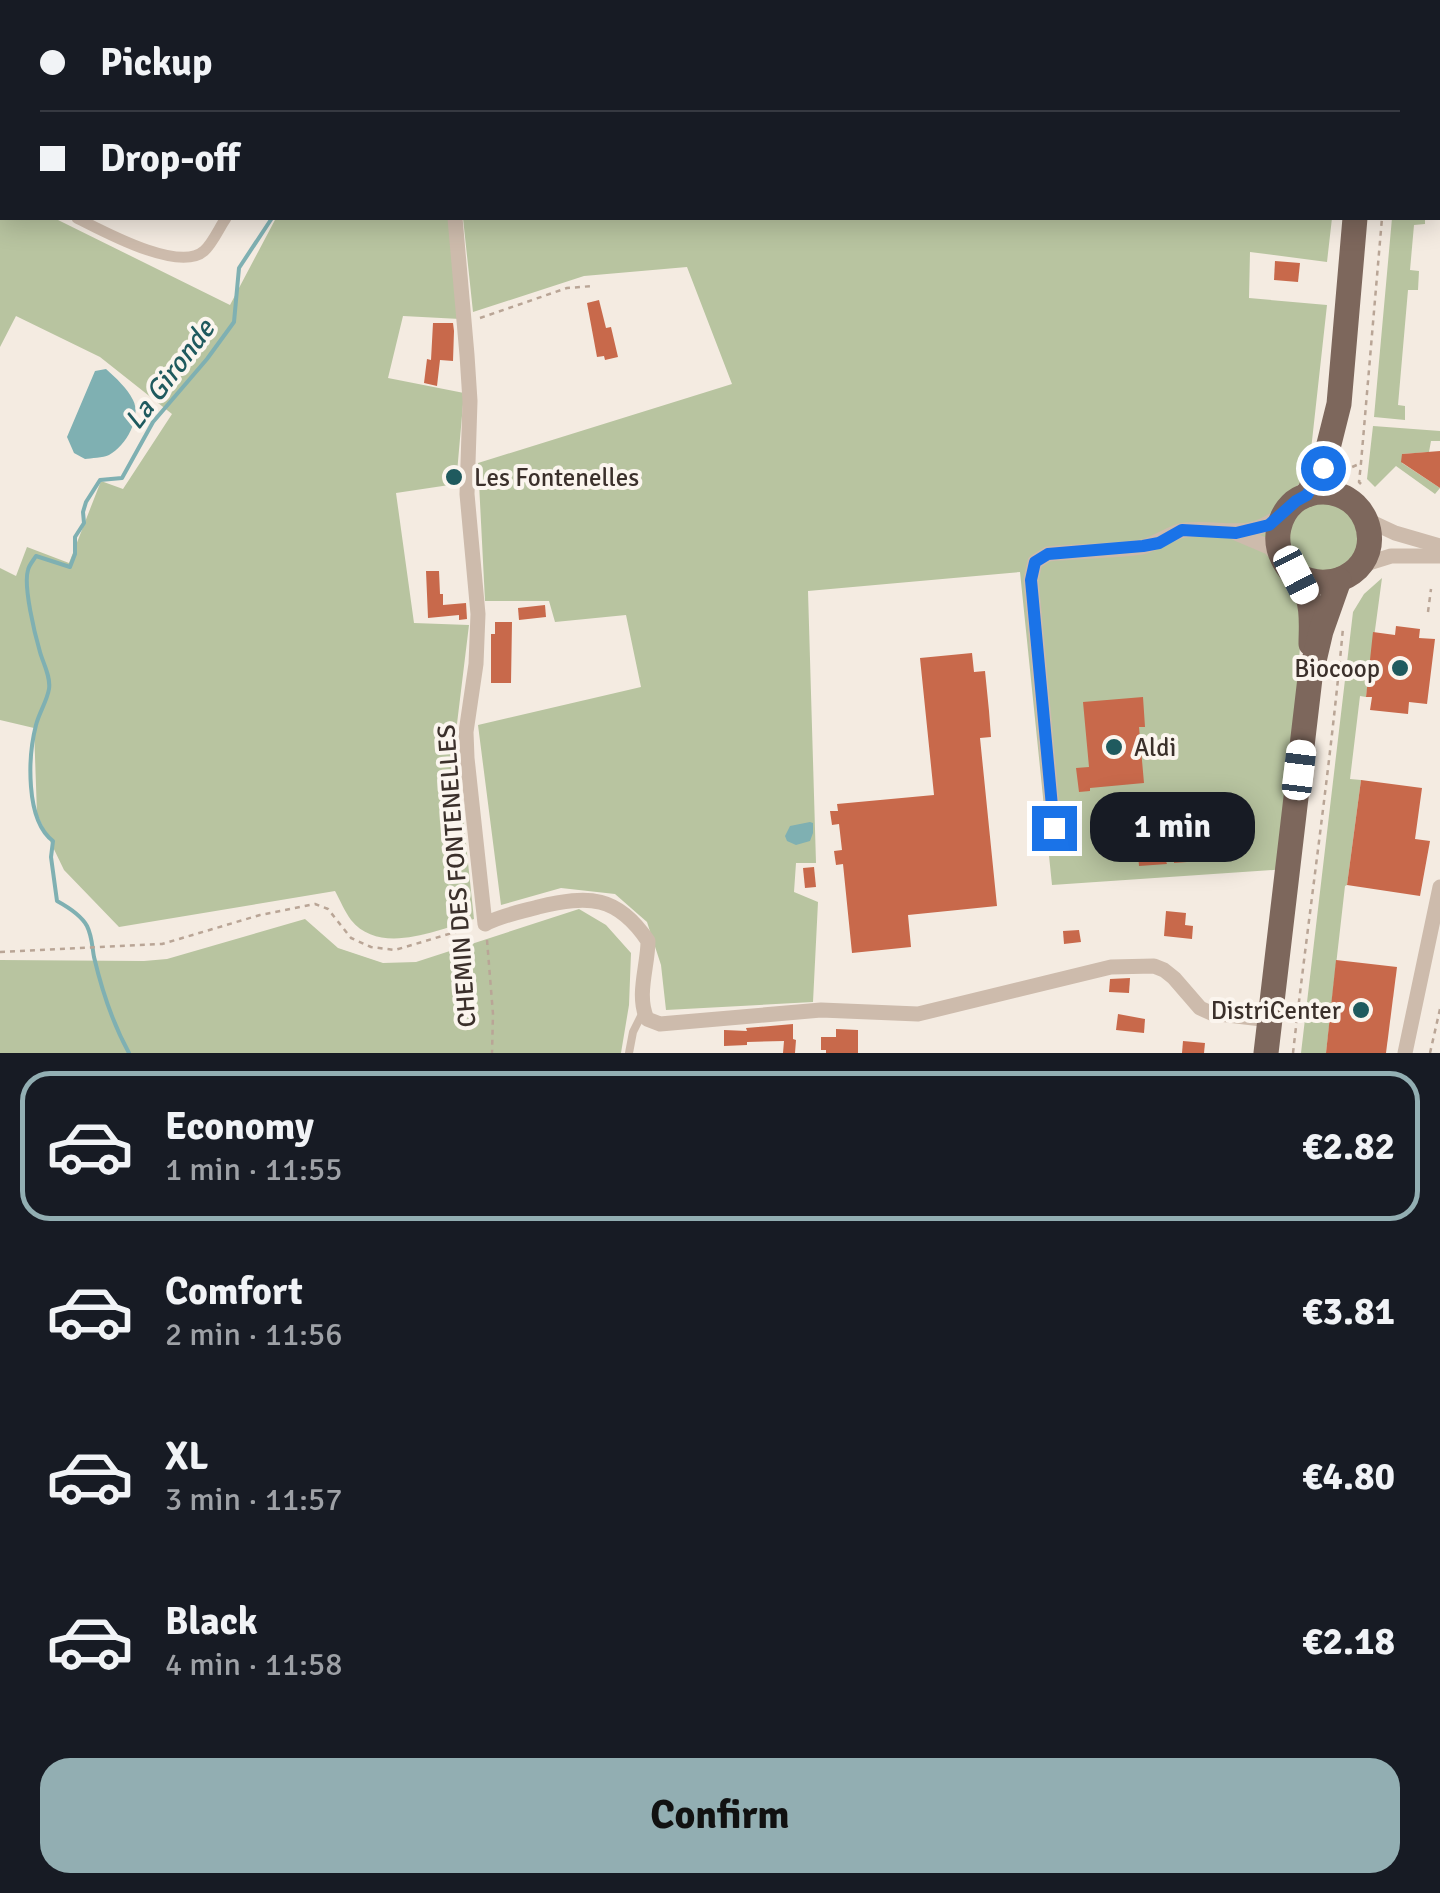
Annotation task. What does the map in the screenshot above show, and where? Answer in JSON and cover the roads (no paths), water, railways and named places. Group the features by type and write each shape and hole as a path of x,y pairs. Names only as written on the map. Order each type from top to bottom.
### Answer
{"main road":[{"path":"1307,495 1323,468 1339,404 1355,220"},
{"path":"1310,678 1322,631 1349,573 1366,554 1369,542 1339,404"},
{"path":"1266,1053 1310,678 1310,605 1278,548 1278,534 1286,512 1296,501 1307,495 1356,489"},
{"path":"1290,568 1316,583 1349,573"}],"street":[{"path":"81,220 110,236 188,260 204,251 225,220"},
{"name":"CHEMIN DES FONTENELLES","path":"454,220 470,401 467,494 478,614 476,664 466,732 485,924 500,916 566,901 595,900 612,905 638,926 648,941 643,1012"},
{"path":"1356,489 1395,534 1440,546"},
{"path":"1054,828 1031,580 1035,562 1048,554 1159,543 1182,530 1236,533 1269,525 1286,512"},
{"path":"1236,533 1269,547 1290,568"},
{"path":"1349,573 1391,556 1440,556"},
{"path":"1405,1053 1436,926 1440,887"},
{"path":"643,1012 646,1019 660,1024 821,1010 918,1014 1111,967 1154,966 1174,978 1200,1008 1211,1013 1270,1020"}],"lane":[{"path":"629,1053 633,1032 643,1012"}],"water":[{"path":"106,369 133,400 134,422 115,451 85,459 74,453 67,437 95,371"},
{"path":"810,822 810,841 796,845 787,841 790,826"}],"waterway":[{"name":"La Gironde","path":"129,1053 104,994 87,926 57,901 51,857 53,841 37,818 33,803 33,738 49,684 30,611 28,570 36,556 70,567 75,537 84,523 86,502 100,480 122,478 153,422 234,322 239,268 271,220"}],"place":[{"name":"Les Fontenelles","path":"454,477"},
{"name":"Biocoop","path":"1400,668"},
{"name":"Aldi","path":"1114,747"},
{"name":"DistriCenter","path":"1361,1010"}]}
